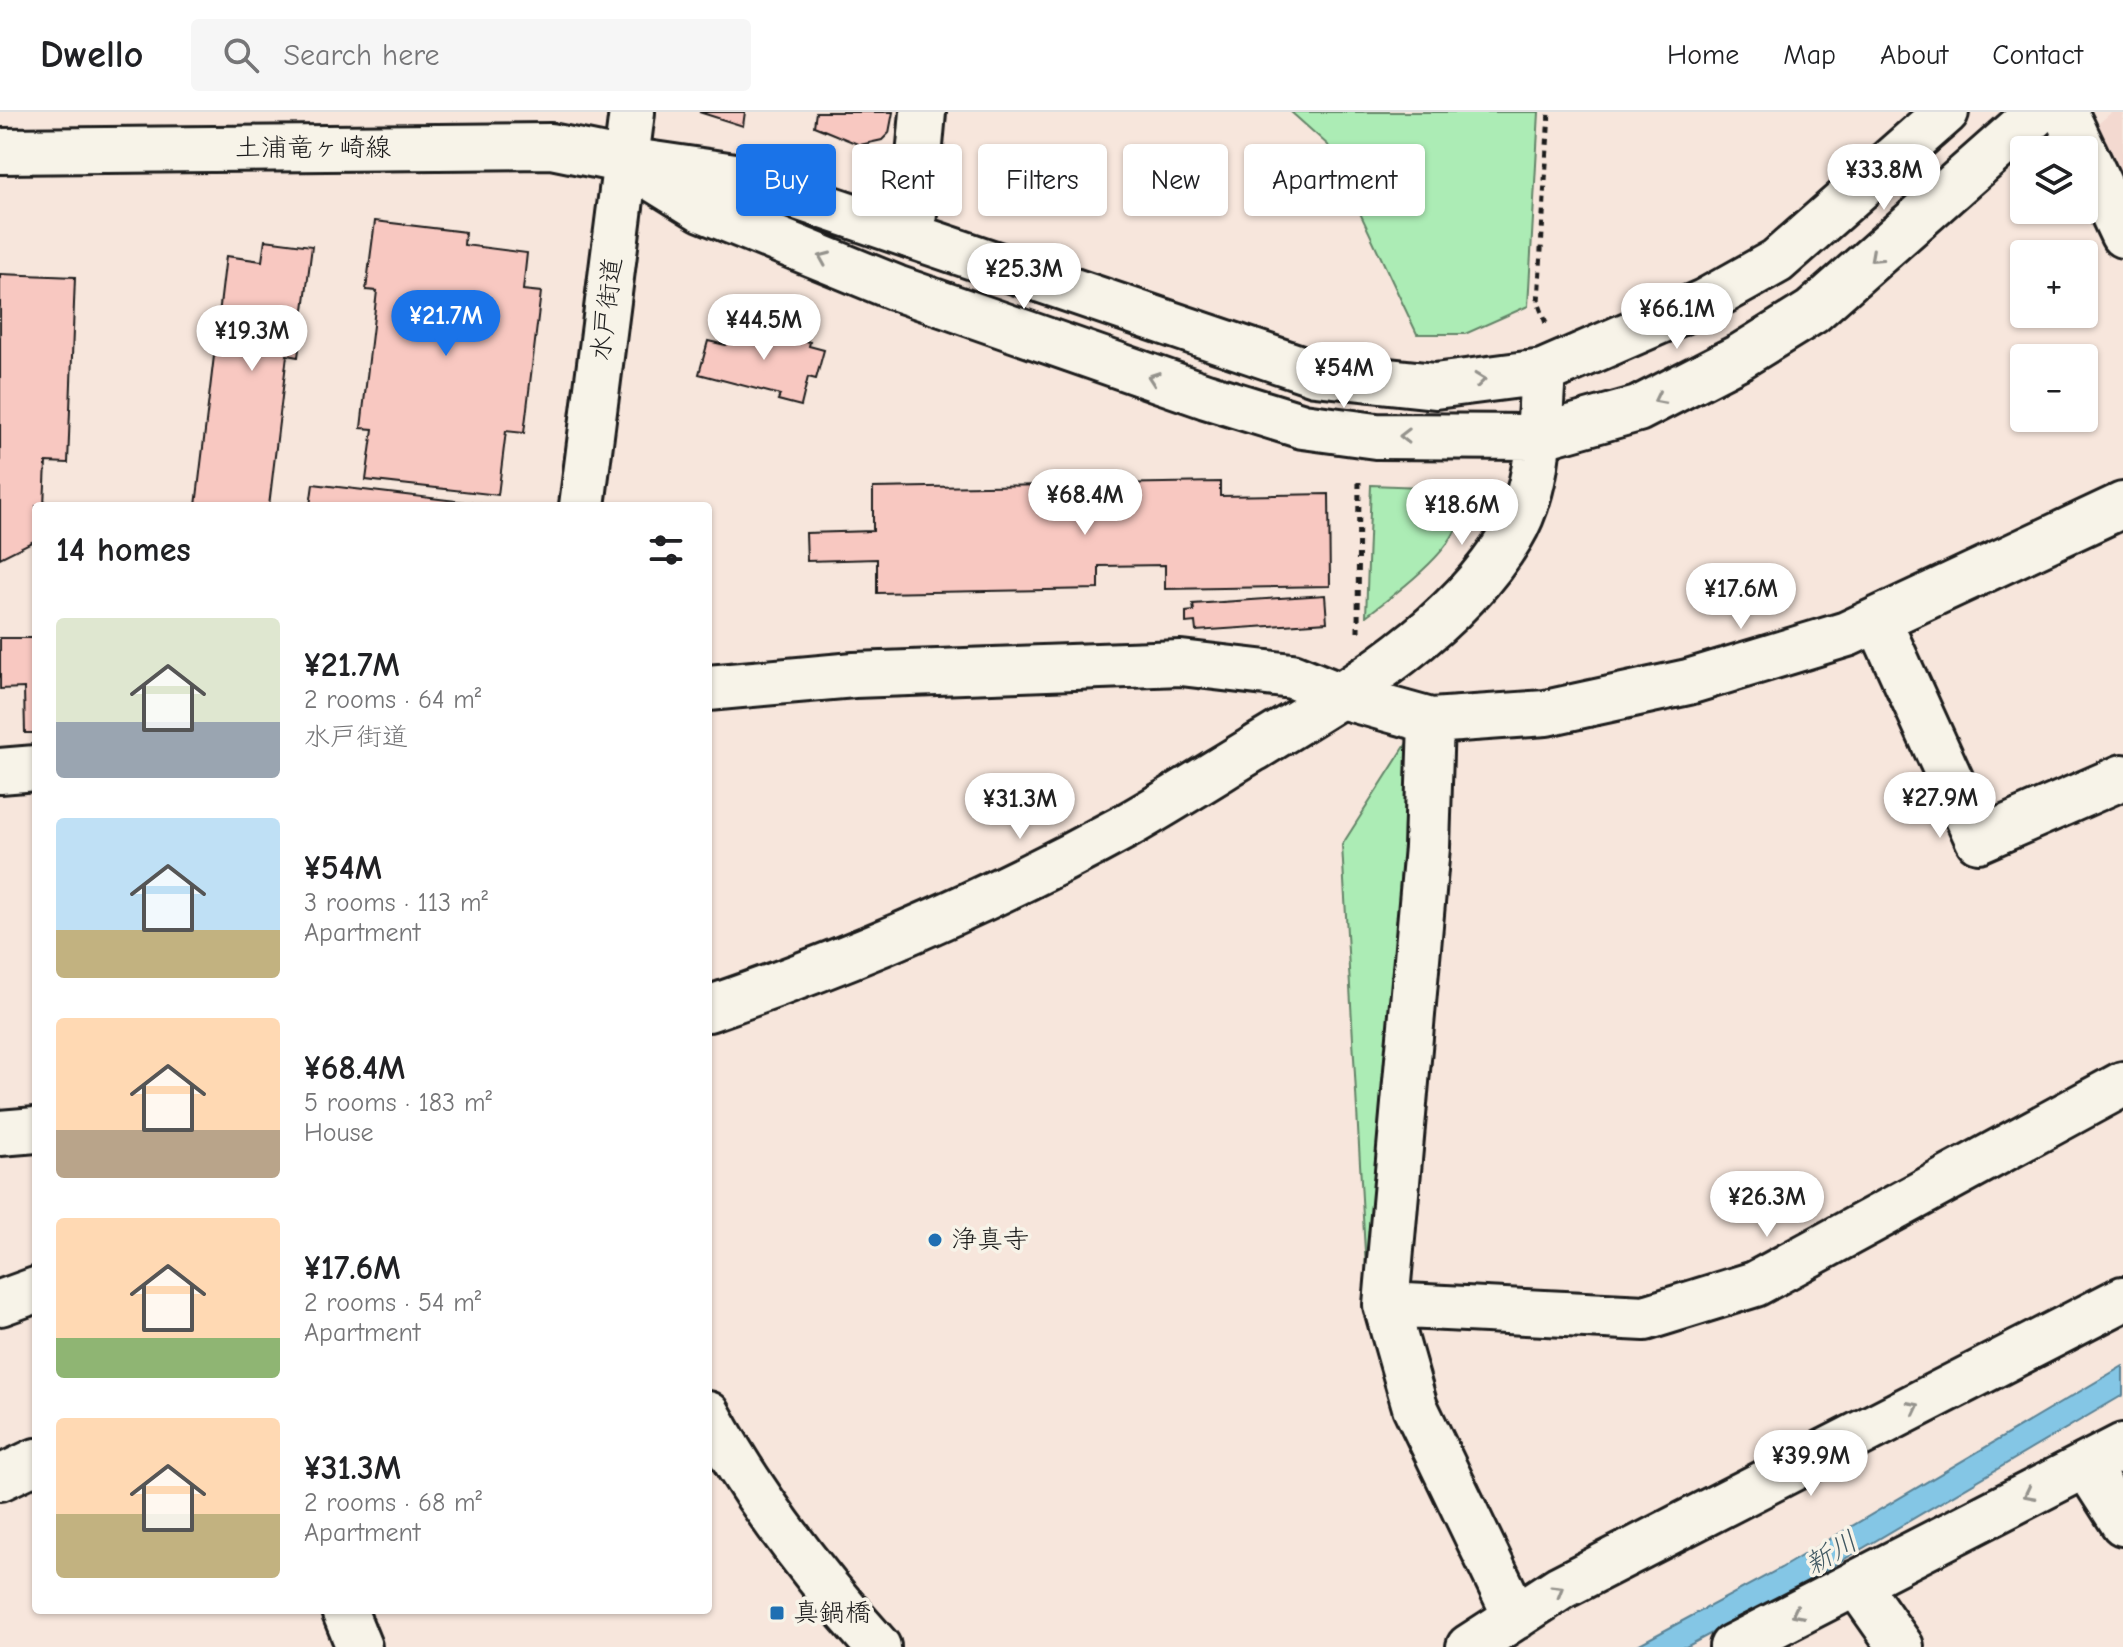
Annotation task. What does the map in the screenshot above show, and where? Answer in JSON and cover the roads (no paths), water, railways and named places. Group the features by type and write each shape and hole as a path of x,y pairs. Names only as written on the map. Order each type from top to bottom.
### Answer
{"main road":[{"name":"水戸街道","path":"582,502 632,112"},
{"path":"912,236 923,112"},
{"name":"土浦竜ヶ崎線","path":"0,151 551,146 625,161 735,176 1315,373 1435,386 1543,372 1704,302 1777,261 1946,112"},
{"path":"625,161 702,209 896,288 1303,426 1376,436 1538,437 1638,409 1741,356 1812,312 2038,112"},
{"path":"2065,112 2077,136"},
{"path":"2098,181 2123,235"},
{"path":"712,1008 963,908 1128,825 1341,696 1428,631 1481,580 1512,535 1530,495 1543,372"},
{"path":"712,688 854,675 1181,663 1292,676 1341,696 1431,721 1546,713 1688,682 1847,634 2123,505"},
{"path":"1878,620 1978,840 2123,777"},
{"path":"1431,721 1427,847 1386,1305 1415,1407 1516,1617"},
{"path":"0,771 32,768"},
{"path":"1386,1305 1645,1318 1755,1284 2123,1084"},
{"path":"0,1133 32,1130"},
{"path":"0,1303 32,1291"},
{"path":"1469,1647 1560,1588 2123,1299"},
{"path":"712,1421 734,1462 779,1528 831,1596 878,1647"},
{"path":"1732,1647 2104,1455 2123,1523"},
{"path":"0,1478 32,1463"},
{"path":"1856,1583 1901,1647"},
{"path":"346,1614 359,1647"}],"water":[{"name":"新川","path":"2123,1366 2123,1395 1792,1590 1686,1647 1634,1647 1781,1568"}],"place":[{"name":"浄真寺","path":"935,1240"},
{"name":"真鍋橋","path":"777,1613"}]}
